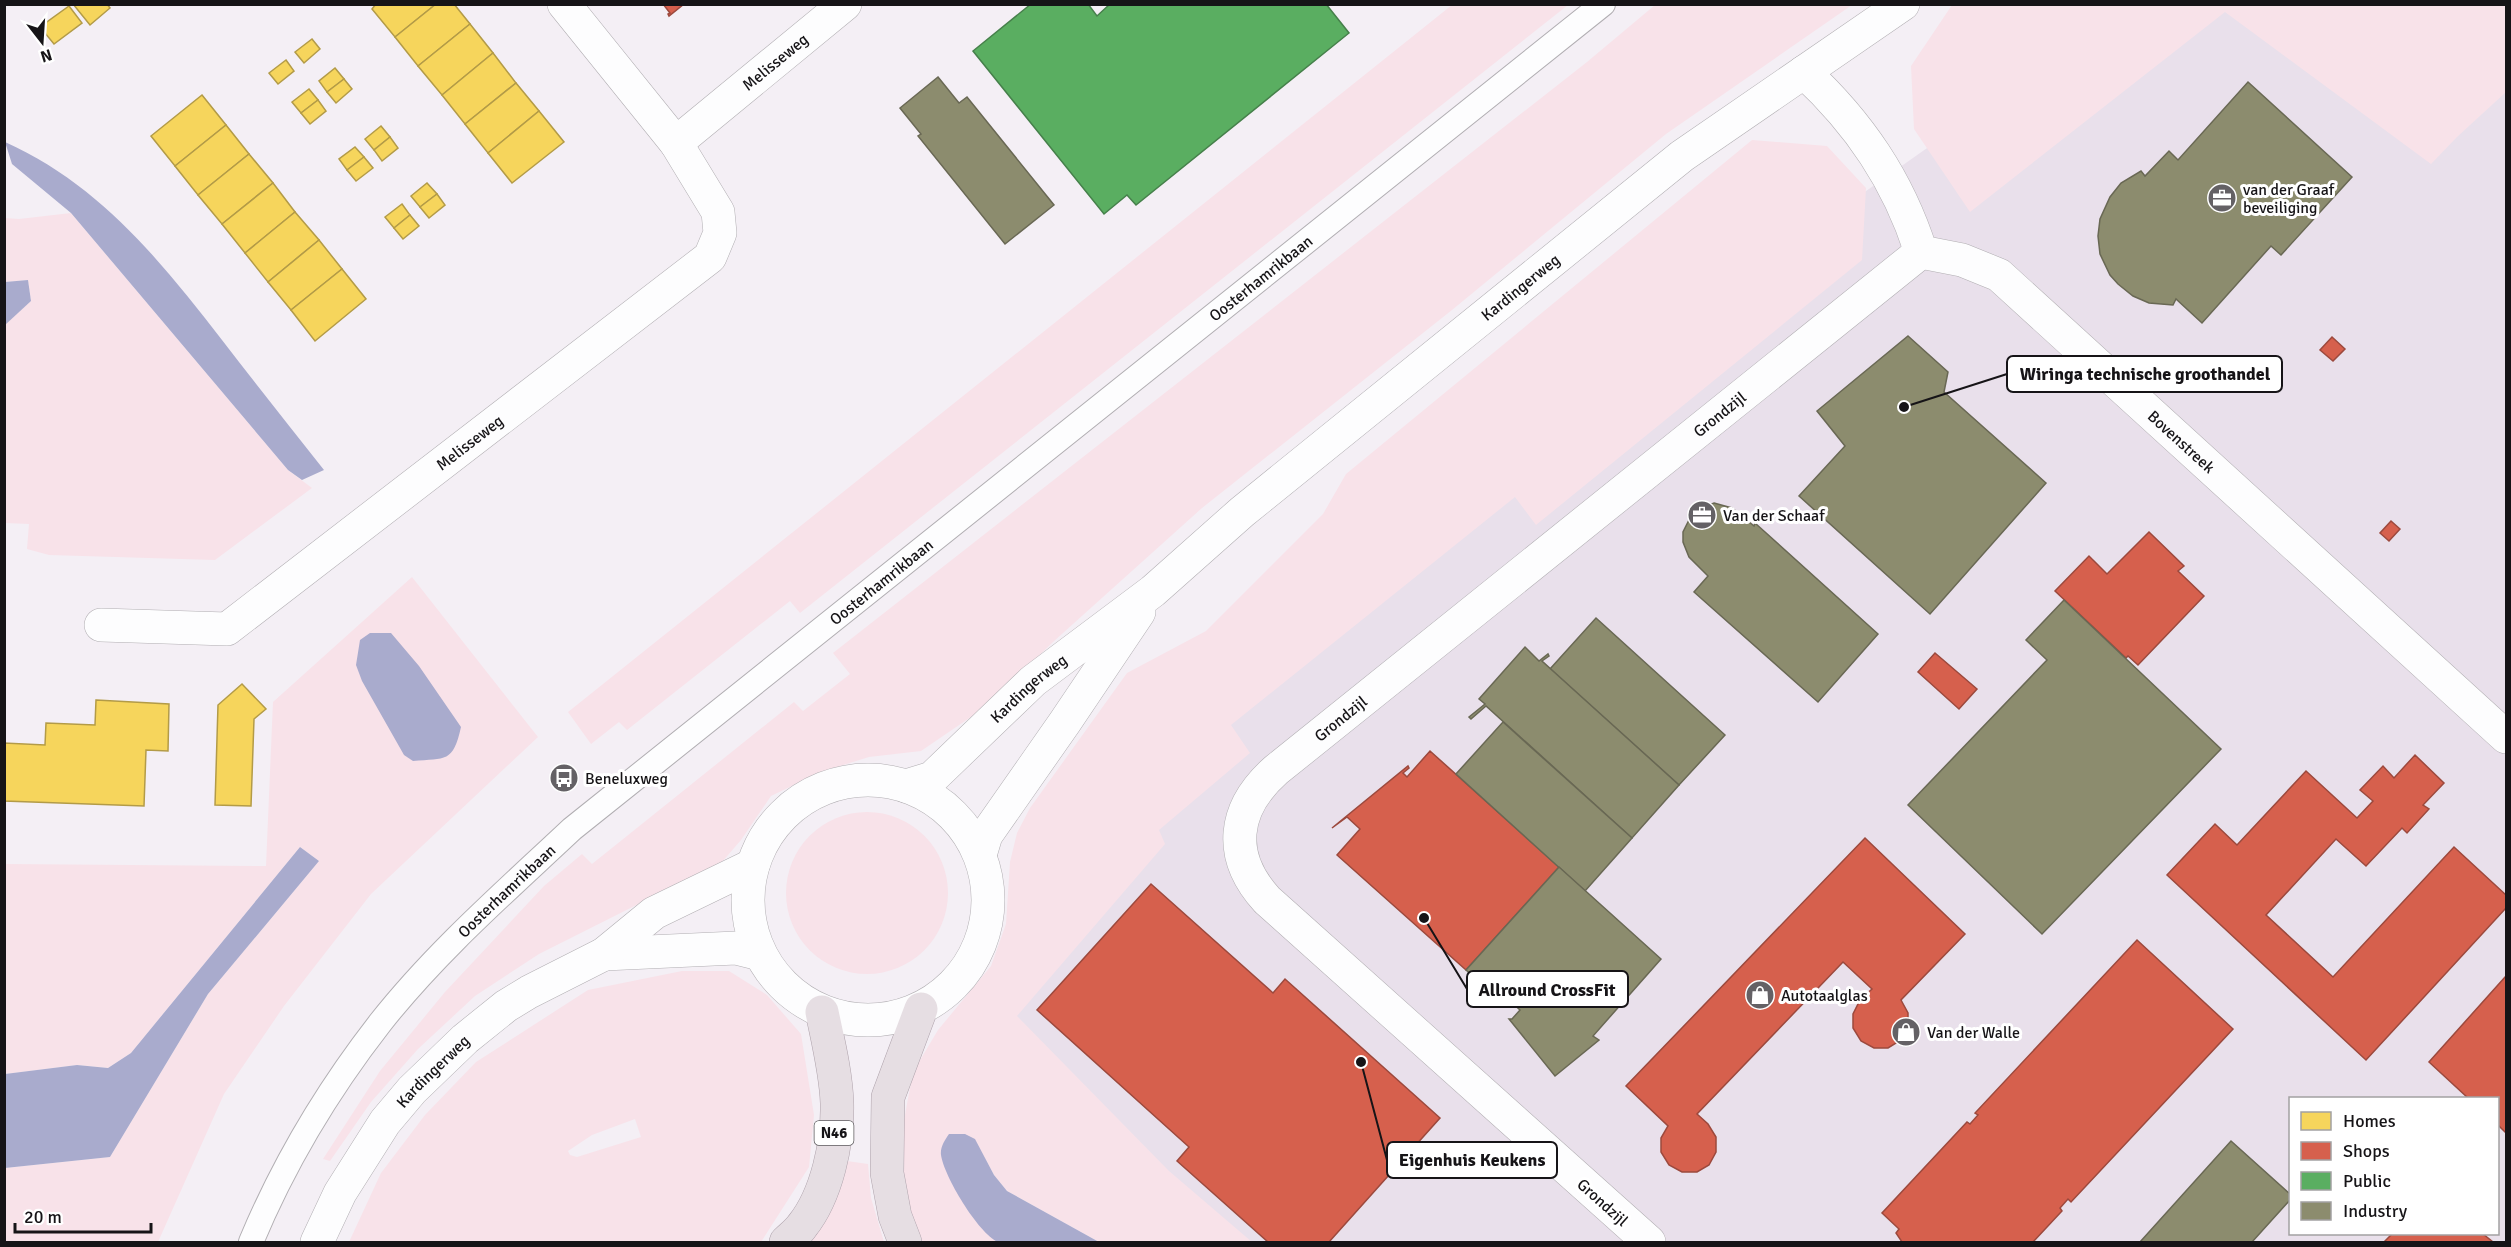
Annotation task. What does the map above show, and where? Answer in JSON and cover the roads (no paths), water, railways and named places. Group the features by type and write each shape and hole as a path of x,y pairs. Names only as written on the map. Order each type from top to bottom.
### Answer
{"highway":[{"path":"905,1242 895,1216 887,1173 888,1097 921,1009"},
{"name":"N46","path":"786,1242 803,1226 818,1200 827,1173 834,1136 837,1103 822,1012"}],"street":[{"name":"Melisseweg","path":"101,625 227,629 710,257 720,233 718,212 676,142 564,4"},
{"name":"Melisseweg","path":"676,142 845,4"},
{"name":"Kardingerweg","path":"906,786 932,778 1033,681 1153,591 1242,512 1682,156 1903,4"},
{"path":"1804,72 1831,97 1876,154 1897,189 1921,252"},
{"name":"Bovenstreek","path":"1921,252 1962,260 1999,275 2506,737"},
{"name":"Grondzijl","path":"1649,1242 1267,900 1254,886 1245,870 1240,852 1239,834 1243,815 1262,783 1276,771 1921,252"},
{"name":"Kardingerweg","path":"980,855 986,835 1065,723 1153,591"},
{"path":"858,780 882,781 906,786 925,794 951,813 971,837 980,855 987,877 989,900 987,922 981,944 971,964 957,982 940,998 921,1009 897,1018 871,1021 846,1019 822,1012 797,998 776,978 760,954 752,933 748,910 748,887 753,865 762,843 775,823 813,793 835,784 858,780"},
{"name":"Kardingerweg","path":"316,1242 340,1193 385,1122 412,1090 465,1039 506,1006 566,972 604,954 654,914 753,865"},
{"name":"Kardingerweg","path":"604,954 736,948 760,954"}],"lane":[{"name":"Oosterhamrikbaan","path":"251,1242 270,1197 324,1100 381,1022 452,944 572,829 1603,4"}],"water":[{"path":"5,142 39,159 70,179 126,227 199,310 324,470 302,480 288,470 71,213 12,164"},
{"path":"28,280 31,301 5,325 5,282"},
{"path":"370,633 391,633 419,666 461,727 451,753 441,758 413,761 404,755 362,681 356,665 360,640"},
{"path":"300,847 319,861 208,994 110,1157 5,1168 5,1074 77,1065 108,1068 131,1053"},
{"path":"949,1134 965,1134 975,1139 994,1175 1007,1191 1099,1242 1015,1244 998,1242 990,1237 963,1203 943,1164 941,1149"}],"place":[{"name":"van der Graaf beveiliging","path":"2222,198"},
{"name":"Wiringa technische groothandel","path":"1904,407"},
{"name":"Van der Schaaf","path":"1702,515"},
{"name":"Beneluxweg","path":"564,778"},
{"name":"Allround CrossFit","path":"1424,918"},
{"name":"Autotaalglas","path":"1760,995"},
{"name":"Van der Walle","path":"1906,1032"},
{"name":"Eigenhuis Keukens","path":"1361,1062"}]}
